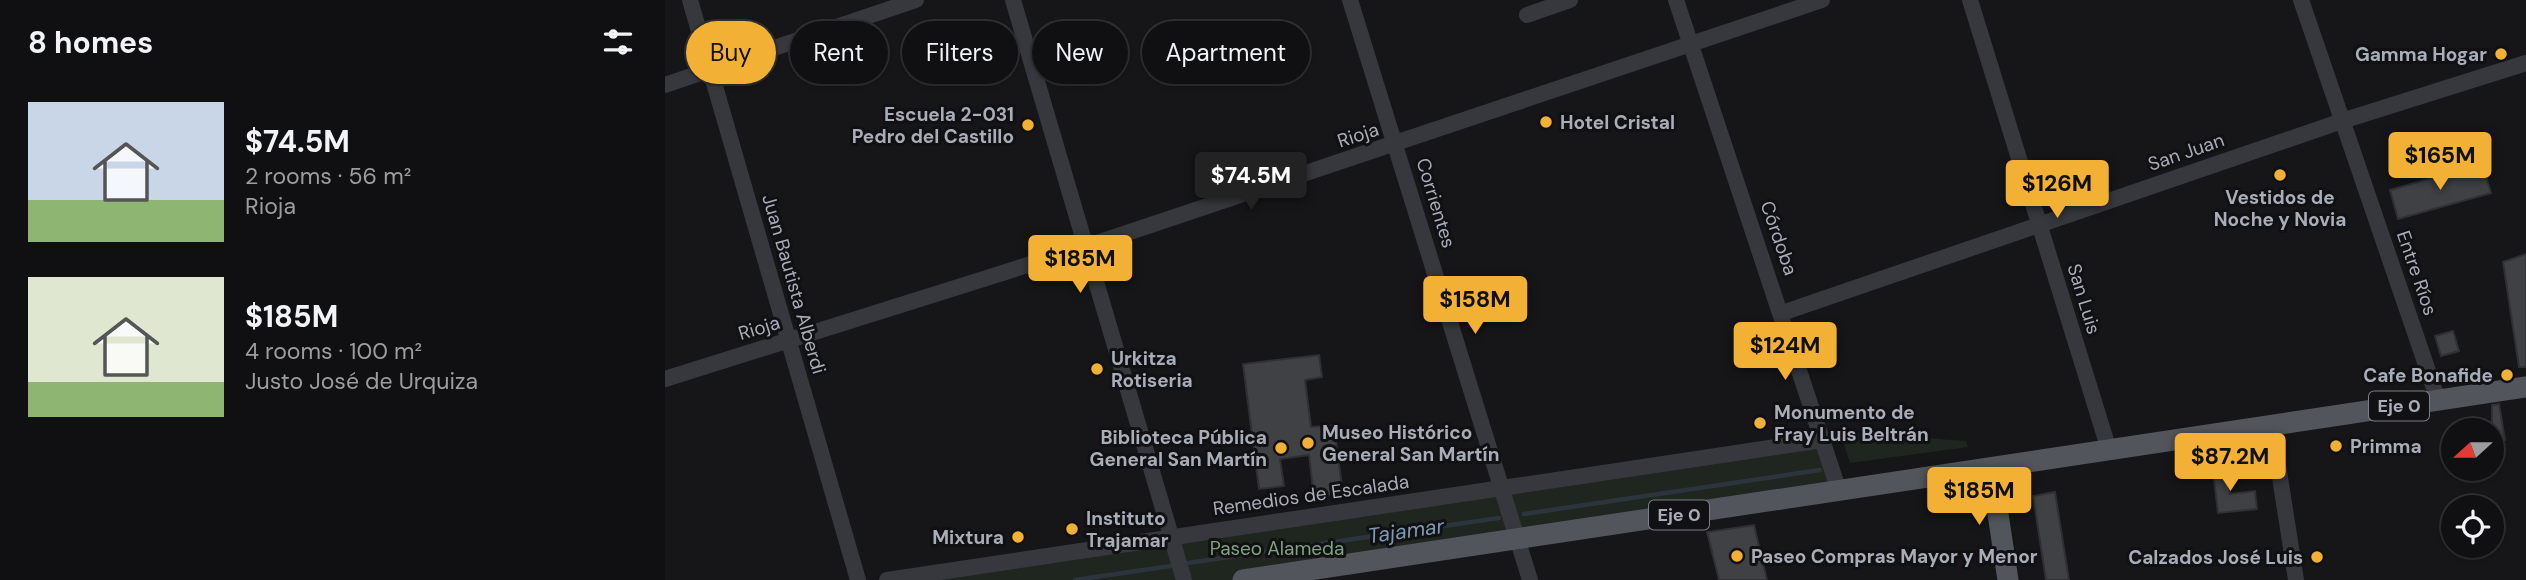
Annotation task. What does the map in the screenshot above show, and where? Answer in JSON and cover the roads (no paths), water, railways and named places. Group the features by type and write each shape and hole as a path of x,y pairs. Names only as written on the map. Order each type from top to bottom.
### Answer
{"main road":[{"name":"Eje 0","path":"1248,579 2526,387"},
{"path":"1991,468 2008,580"}],"street":[{"name":"Juan Bautista Alberdi","path":"690,0 696,21"},
{"path":"776,48 916,0"},
{"path":"1013,0 1184,580"},
{"name":"Corrientes","path":"1350,0 1530,580"},
{"path":"1527,15 1570,0"},
{"name":"Córdoba","path":"1676,0 1839,491"},
{"name":"Rioja","path":"665,379 1085,247 1396,145 1822,0"},
{"name":"San Luis","path":"1970,0 2109,450"},
{"name":"Entre Ríos","path":"2301,0 2438,400"},
{"name":"San Juan","path":"1782,313 2341,121 2526,63"},
{"path":"665,85 686,78"},
{"name":"Juan Bautista Alberdi","path":"714,84 858,580"},
{"path":"2272,426 2296,580"},
{"name":"Remedios de Escalada","path":"887,580 1823,440"}],"waterway":[{"name":"Tajamar","path":"1524,514 1820,470"},
{"name":"Tajamar","path":"1188,563 1499,518"},
{"name":"Tajamar","path":"1075,580 1171,566"}],"place":[{"name":"Gamma Hogar","path":"2501,54"},
{"name":"Hotel Cristal","path":"1546,122"},
{"name":"Escuela 2-031 Pedro del Castillo","path":"1028,125"},
{"name":"Vestidos de Noche y Novia","path":"2280,175"},
{"name":"Urkitza Rotiseria","path":"1097,369"},
{"name":"Cafe Bonafide","path":"2507,375"},
{"name":"Monumento de Fray Luis Beltrán","path":"1760,423"},
{"name":"Museo Histórico General San Martín","path":"1308,443"},
{"name":"Primma","path":"2336,446"},
{"name":"Biblioteca Pública General San Martín","path":"1281,448"},
{"name":"Instituto Trajamar","path":"1072,529"},
{"name":"Mixtura","path":"1018,537"},
{"name":"Paseo Compras Mayor y Menor","path":"1737,556"},
{"name":"Calzados José Luis","path":"2317,557"}],"park label":[{"name":"Paseo Alameda","path":"1277,548"}]}
